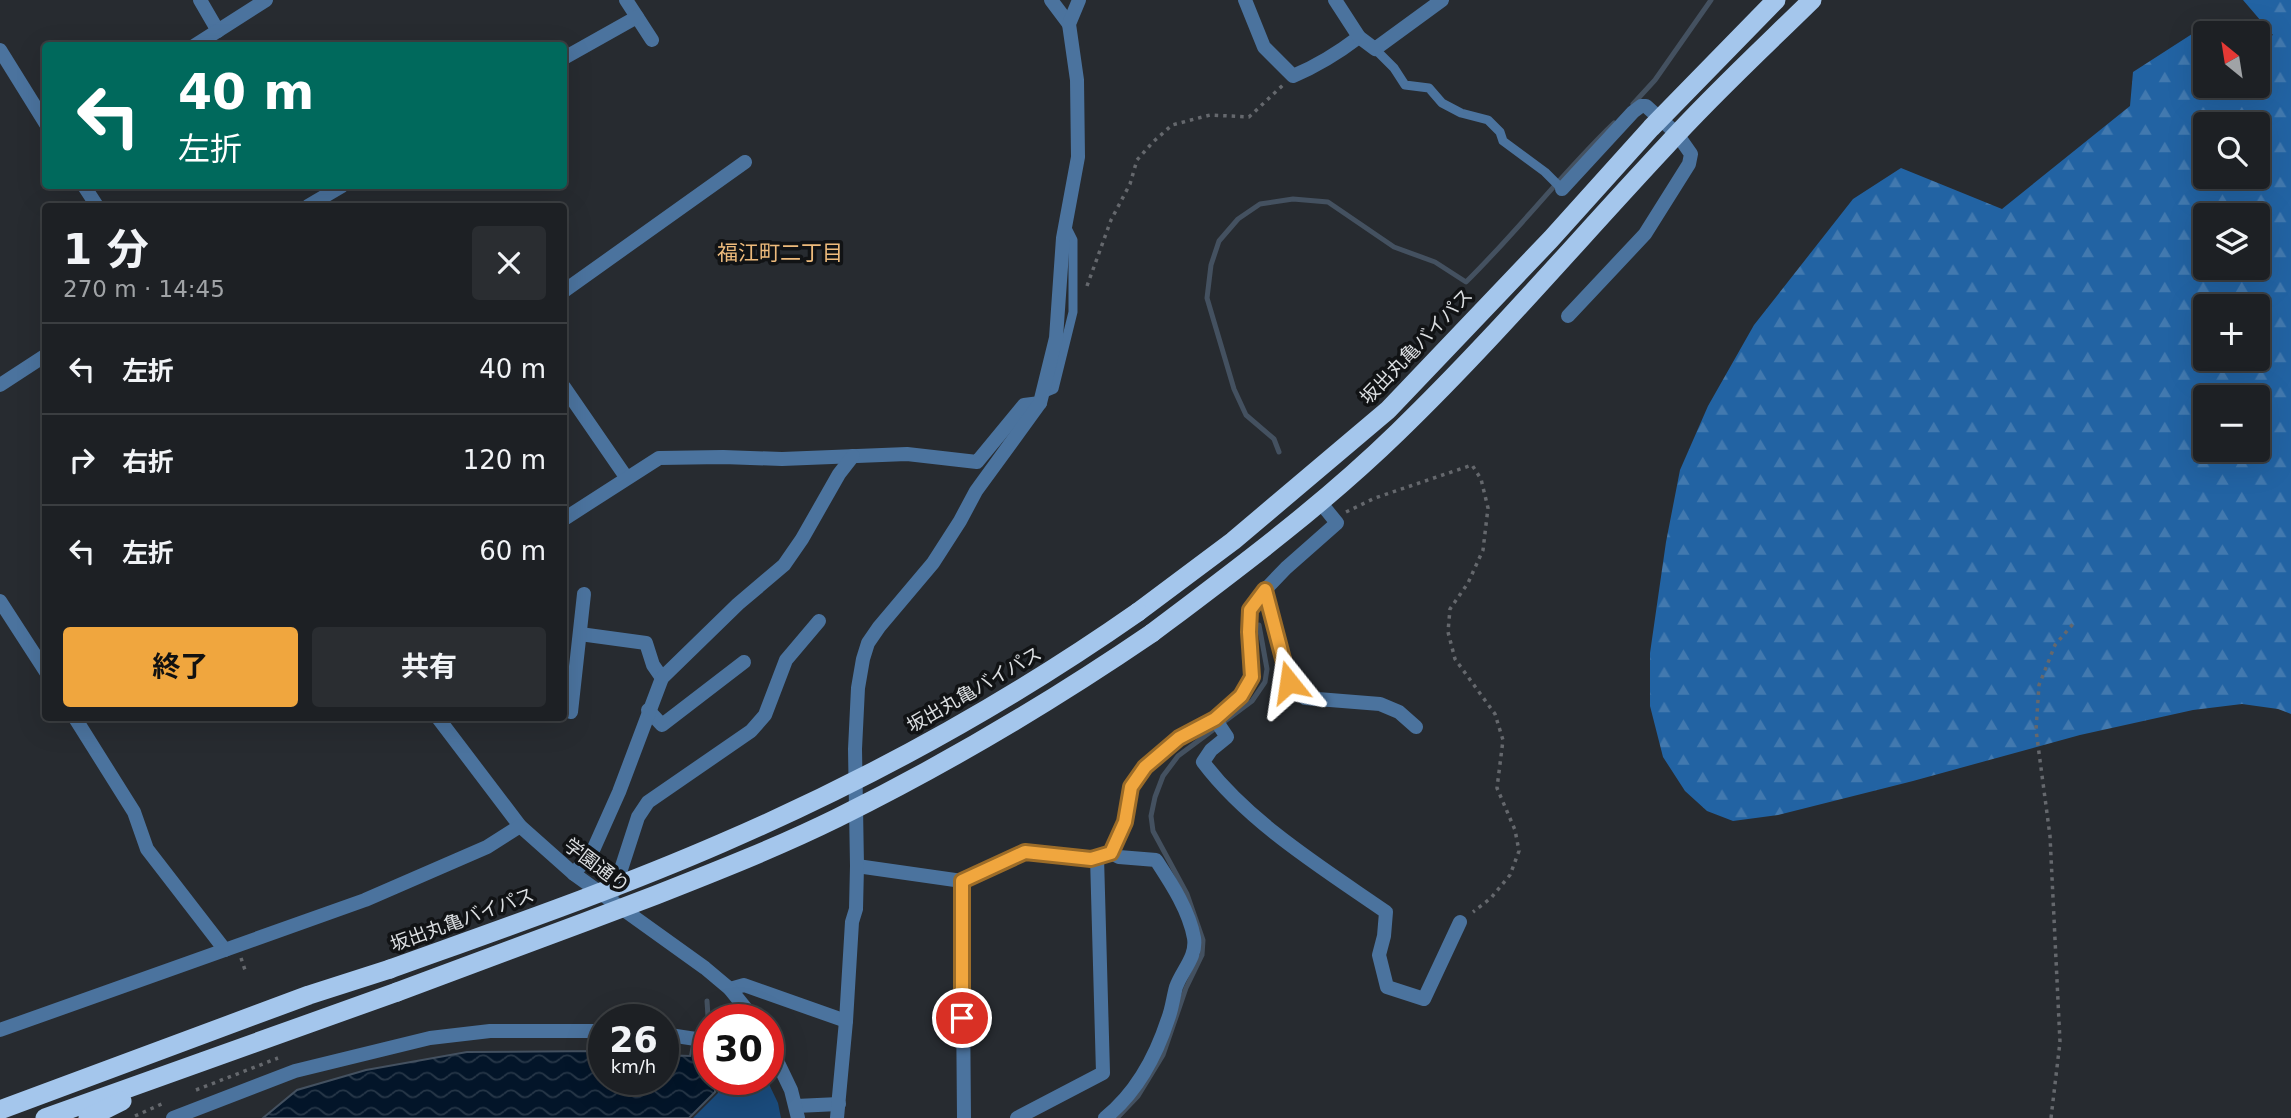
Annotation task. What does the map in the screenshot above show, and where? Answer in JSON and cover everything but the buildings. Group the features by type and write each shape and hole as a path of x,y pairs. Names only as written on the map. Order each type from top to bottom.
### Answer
{"highway":[{"name":"坂出丸亀バイパス","path":"0,1110 309,995 390,969 554,909 722,843 898,759 995,705 1082,651 1233,541 1388,410 1541,249 1660,118 1776,0"},
{"path":"45,1118 397,992 716,872 835,819 1005,728 1094,673 1246,562 1320,502 1397,433 1468,361 1677,134 1812,0"},
{"path":"0,1099 309,995"},
{"path":"88,1118 208,1058"}],"street":[{"path":"200,0 218,31"},
{"path":"200,42 266,0"},
{"path":"626,0 652,40"},
{"path":"784,1076 797,1112 838,1111 852,922 856,909 855,749 858,688 868,643 933,563 960,521 975,491 1041,398 1056,338 1065,223 1078,156 1077,80 1069,24 1051,0"},
{"path":"1069,24 1079,0"},
{"path":"1245,0 1265,47 1293,76 1310,69 1359,37"},
{"path":"1335,0 1359,37 1375,49 1443,0"},
{"path":"567,56 637,17"},
{"path":"0,50 42,118"},
{"path":"1558,186 1641,106 1646,106 1677,134 1691,154 1689,164 1645,234 1568,316"},
{"path":"567,289 745,162"},
{"path":"313,203 337,189"},
{"path":"0,385 42,358"},
{"path":"567,391 626,478"},
{"path":"567,517 659,458 782,459 907,454 977,462 1024,405 1041,398"},
{"path":"574,874 594,848 619,792 662,678 738,604 784,565 839,474 853,456"},
{"path":"1017,1118 1103,1073 1104,855 1125,822 1131,787 1145,767 1179,738 1219,724 1241,696 1252,677 1250,610 1286,568 1337,523 1320,502"},
{"path":"1265,590 1289,682 1305,698 1380,704 1399,712 1416,727"},
{"path":"571,712 584,594"},
{"path":"0,600 42,665"},
{"path":"610,899 616,888 638,817 648,802 751,731 765,715 786,660 819,621"},
{"path":"580,634 646,643 653,665 662,678"},
{"path":"648,710 662,725 744,662"},
{"path":"77,721 134,812 147,849 226,950"},
{"name":"学園通り","path":"440,721 520,826 574,874 730,989 742,1004"},
{"path":"1219,724 1227,737 1211,750 1203,762 1221,785 1300,851 1386,912 1379,955 1387,987 1424,999 1460,922"},
{"path":"0,1030 365,900 487,847 520,826"},
{"path":"857,866 962,881 1025,852 1091,859 1104,855 1156,860 1176,890 1194,936 1195,952 1176,986 1158,1048 1128,1096 1105,1118"},
{"path":"962,881 964,1118"},
{"path":"730,989 744,985 846,1021"},
{"path":"173,1118 295,1071 430,1038 490,1031 588,1031"}],"lane":[{"path":"1375,49 1394,68 1405,85 1429,88 1441,103 1461,113 1488,120 1500,132 1503,141 1545,172 1558,186"},
{"path":"1041,398 1054,389 1073,312 1073,240 1065,223"}],"path":[{"path":"1073,312 1080,295 1087,287 1111,220 1129,184 1137,160 1153,142 1172,125 1210,115 1250,117 1293,76"},
{"path":"1334,519 1356,505 1472,465 1480,479 1488,508 1483,550 1468,583 1450,609 1448,632 1455,659 1495,714 1503,740 1497,788 1515,830 1519,851 1504,883 1491,898 1460,922"},
{"path":"2051,1118 2060,1042 2050,836 2036,730 2039,685 2055,645 2073,624"}],"green space":[{"path":"2243,0 2291,0 2291,714 2278,709 2242,704 2193,710 2080,735 1778,815 1733,821 1707,811 1685,791 1663,757 1650,706 1650,653 1666,542 1680,470 1708,406 1754,325 1853,199 1901,168 2002,209 2130,106 2133,72 2193,33 2193,98 2270,98 2270,36 2273,35 2270,32 2270,21 2261,21"}],"shaded area":[{"path":"716,1095 774,1095 781,1118 693,1118"}],"water":[{"path":"693,1045 693,1095 712,1095 689,1118 263,1118 297,1090 366,1070 467,1052 588,1051 588,1095 679,1095 679,1056 690,1056"}],"waterway":[{"path":"1633,104 1655,80 1711,0"},
{"path":"1279,452 1274,439 1246,415 1234,389 1207,298 1211,265 1219,241 1238,219 1260,204 1293,199 1328,202 1394,247 1435,262 1466,282 1614,123"},
{"path":"1117,1118 1138,1096 1163,1055 1186,988 1202,955 1203,940 1187,894 1153,831 1151,816 1155,797 1163,776 1178,756 1252,701 1265,682 1267,669 1259,625"}],"district":[{"name":"福江町二丁目","path":"780,253"}],"route":[{"path":"962,1018 962,881 1025,852 1091,859 1111,853 1125,822 1131,787 1145,767 1179,738 1215,719 1241,696 1252,677 1250,610 1265,590 1289,682"}]}
